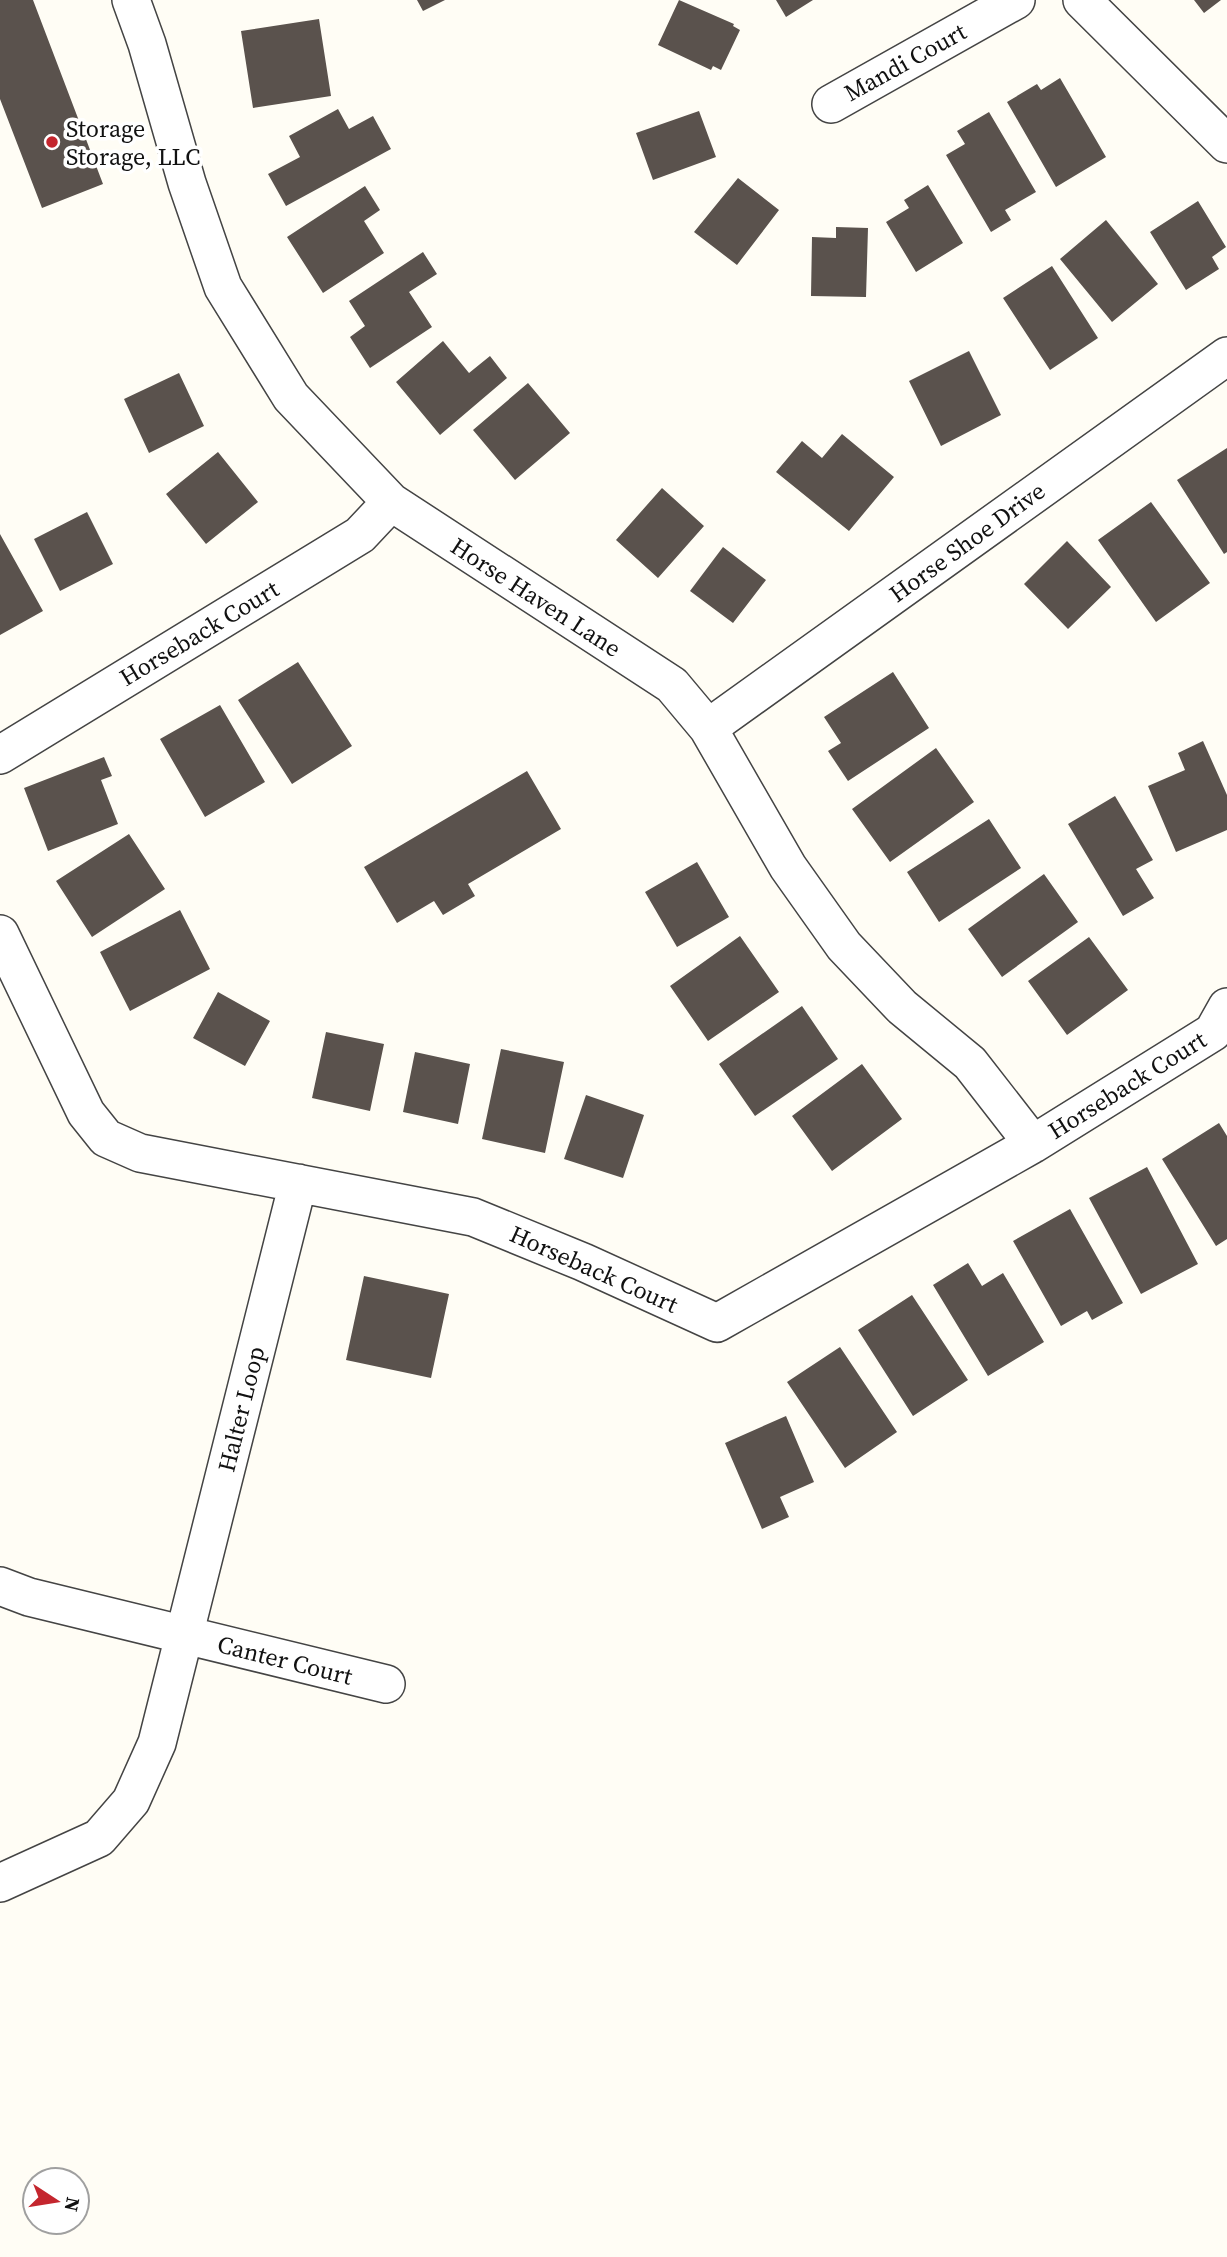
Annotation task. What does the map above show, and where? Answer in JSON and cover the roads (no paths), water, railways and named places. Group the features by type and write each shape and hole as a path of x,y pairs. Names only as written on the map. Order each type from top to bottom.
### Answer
{"street":[{"name":"Horse Haven Lane","path":"131,0 187,183 223,287 291,397 391,502 672,685 708,728 788,867 844,946 902,1007 970,1063 1033,1144"},
{"name":"Mandi Court","path":"831,104 1016,0"},
{"path":"1082,0 1227,144"},
{"name":"Horse Shoe Drive","path":"708,728 1227,356"},
{"name":"Horseback Court","path":"0,755 360,535 391,502"},
{"name":"Horseback Court","path":"0,934 86,1113 106,1138 140,1153 473,1217 583,1262 717,1323 1033,1144 1213,1032 1227,1007"},
{"name":"Halter Loop","path":"0,1883 99,1838 131,1801 157,1743 298,1183"},
{"path":"0,1586 29,1597 184,1636"},
{"name":"Canter Court","path":"184,1636 386,1684"}],"place":[{"name":"Storage Storage, LLC","path":"52,142"}]}
